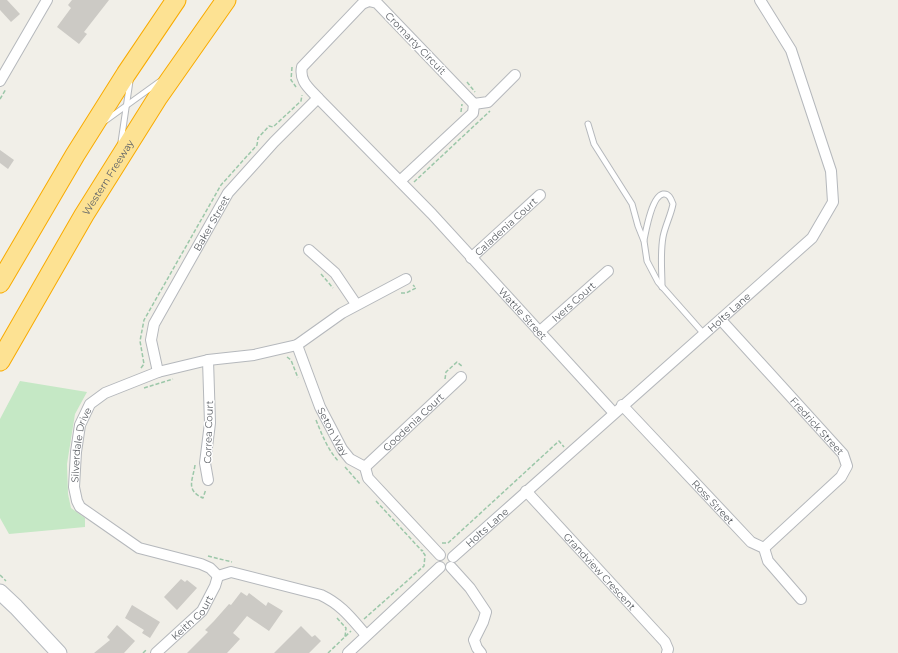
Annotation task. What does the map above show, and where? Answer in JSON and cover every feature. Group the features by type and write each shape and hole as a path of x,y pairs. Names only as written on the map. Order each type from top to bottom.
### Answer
{"highway":[{"path":"0,283 81,146 145,45 176,0"},
{"name":"Western Freeway","path":"0,361 84,215 158,96 226,0"}],"street":[{"path":"1,77 47,0"},
{"name":"Holts Lane","path":"453,557 614,414 622,405 721,320 812,238 833,202 830,171 791,50 760,0"},
{"name":"Cromarty Circuit","path":"432,214 318,98 304,82 301,75 302,67 362,4 369,1 377,3 474,104"},
{"path":"400,181 473,113 474,104 488,102 515,75"},
{"name":"Baker Street","path":"158,372 151,340 154,324 228,192 274,142 318,98"},
{"name":"Caladenia Court","path":"471,258 540,195"},
{"name":"Wattle Street","path":"432,214 614,414"},
{"path":"309,250 335,273 356,304"},
{"name":"Ivers Court","path":"540,332 608,272"},
{"name":"Silverdale Drive","path":"218,576 210,568 201,564 138,548 80,508 74,487 76,452 80,425 90,404 105,392 158,372 208,360 254,355 297,345 356,304 406,279"},
{"name":"Fredrick Street","path":"721,320 844,454 847,466 841,477 764,548"},
{"name":"Seton Way","path":"297,345 320,407 342,449 350,458 365,467 368,478 440,555"},
{"name":"Correa Court","path":"208,360 210,423 205,463 208,480"},
{"name":"Goodenia Court","path":"365,467 462,377"},
{"name":"Ross Street","path":"622,405 751,542 764,548"},
{"name":"Grandview Crescent","path":"526,491 665,642 668,649 667,653"},
{"path":"764,548 768,561 801,599"},
{"path":"447,553 453,557 454,562 451,567 445,569 440,567 437,561 440,555 447,553"},
{"path":"348,653 440,567"},
{"path":"451,567 470,588 486,612 474,640 481,653"},
{"path":"218,576 231,572 320,595 338,604 366,635"},
{"name":"Keith Court","path":"152,651 202,612 215,586 218,576"},
{"path":"0,592 59,653"},
{"path":"0,597 13,615 46,653"}],"lane":[{"path":"114,168 122,138 132,74 145,45"},
{"path":"81,146 102,123 182,63"},
{"path":"588,124 594,144 632,204 644,241 647,261 658,282 704,334"},
{"path":"644,241 655,201 659,195 668,195 673,204 671,215 663,236 660,260 662,287"}],"path":[{"path":"321,274 335,290"},
{"path":"328,653 424,566 425,556 422,551 434,539 439,543 448,543 559,441 569,453"},
{"path":"334,614 346,628 345,637"},
{"path":"143,653 152,651"}],"green space":[{"path":"20,381 87,392 75,414 67,464 68,494 71,508 85,518 85,527 9,534 0,518 0,419"}],"building":[{"path":"0,0 7,0 20,14 11,22 0,10"},
{"path":"72,0 109,0 84,32 87,34 79,44 57,27 71,8 68,5"},
{"path":"0,150 14,160 8,169 0,163"},
{"path":"181,579 185,582 187,580 197,588 177,610 164,597"},
{"path":"241,592 247,596 249,593 266,606 268,602 283,611 269,631 247,616 233,633 240,639 227,653 187,653 208,632 205,630 229,604 231,605"},
{"path":"132,605 160,622 150,638 142,633 144,630 125,618"},
{"path":"117,625 135,641 124,653 94,653 110,640 107,637"},
{"path":"301,626 312,637 315,635 321,641 309,653 274,653"}]}
